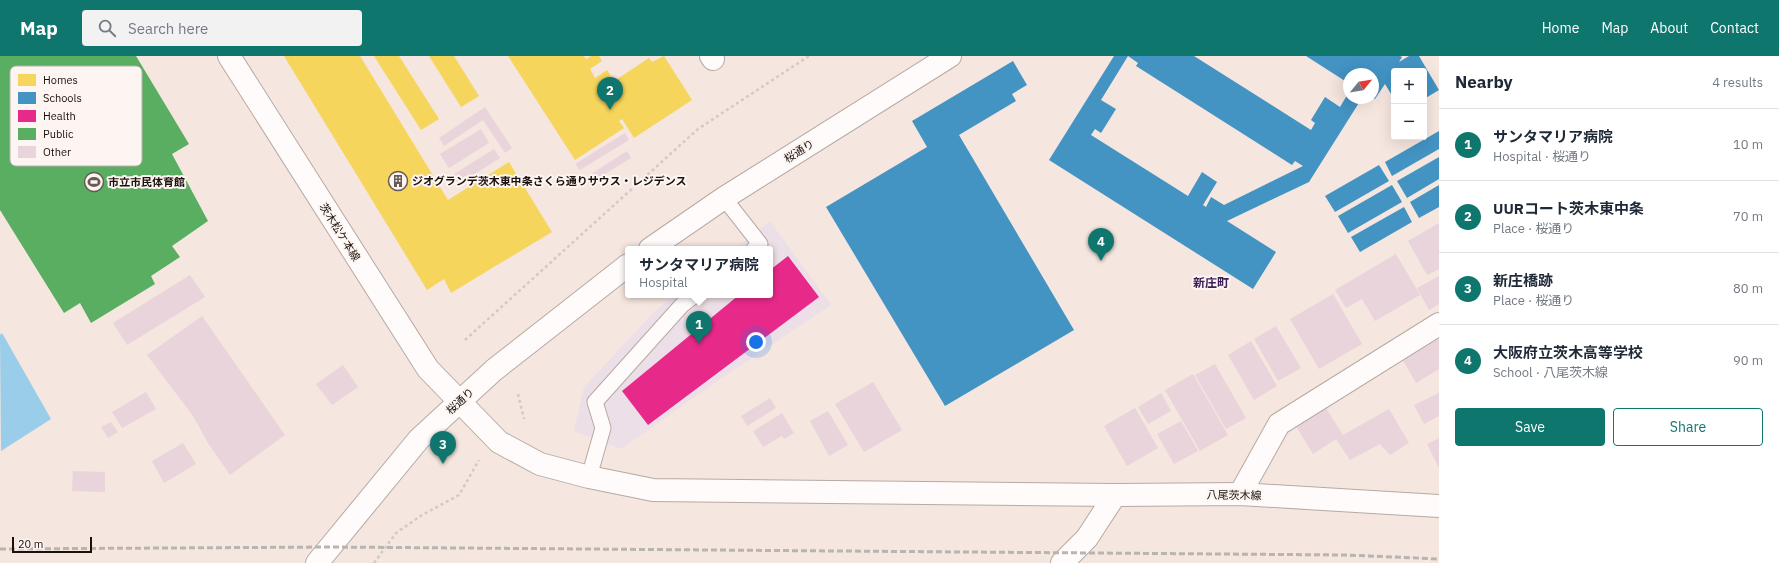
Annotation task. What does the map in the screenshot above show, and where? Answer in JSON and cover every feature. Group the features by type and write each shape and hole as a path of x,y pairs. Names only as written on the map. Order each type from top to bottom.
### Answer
{"street":[{"name":"茨木松ケ本線","path":"228,56 428,369 499,442 540,464 589,477"},
{"name":"桜通り","path":"654,246 724,198 950,56"},
{"name":"桜通り","path":"317,563 419,439 501,365 625,267"},
{"path":"1240,494 1279,424 1439,324"},
{"name":"八尾茨木線","path":"589,477 653,490 1115,495 1240,494 1439,506"},
{"path":"1062,563 1087,538 1115,495"}],"lane":[{"path":"724,198 760,244 758,246"},
{"path":"589,477 603,428 595,402 682,305 691,298"}],"path":[{"path":"465,340 698,129 808,56"},
{"path":"518,394 524,419"},
{"path":"374,563 396,533 422,515 459,495 479,460"}],"shaded area":[{"path":"770,221 831,305 723,377 621,449 574,431 584,387 656,310 672,298 773,298 773,246 739,246"}],"water":[{"path":"2,333 51,419 1,451 0,335"}],"building: Homes":[{"name":"ジオグランデ茨木東中条さくら通りサウス・レジデンス","path":"284,56 360,56 448,200 509,162 552,232 451,293 444,279 427,290"},
{"path":"374,56 399,56 439,119 421,130"},
{"path":"429,56 454,56 479,96 461,107"},
{"path":"508,56 584,56 586,59 591,56 599,56 602,61 590,69 595,78 607,70 614,81 649,58 652,62 664,56 692,100 634,138 622,119 619,121 624,128 575,160"}],"building: Schools":[{"path":"1114,56 1128,56 1194,56 1311,130 1315,123 1311,120 1325,97 1340,107 1343,102 1343,104 1358,104 1309,182 1227,221 1276,252 1253,289 1049,160","holes":["1128,56 1138,63 1136,66 1292,165 1295,161 1303,166 1224,205 1211,197 1206,207 1203,205 1217,182 1202,172 1188,196 1091,135 1095,129 1101,133 1116,109 1101,100"]},
{"path":"1306,56 1400,56 1402,57 1399,62 1409,56 1419,56 1426,68 1391,68 1391,94 1385,84 1379,93 1379,68 1343,68 1343,80"},
{"path":"1013,61 1027,85 1012,94 1016,101 959,135 1074,330 945,406 826,207 927,147 912,121"},
{"path":"1427,70 1439,90 1427,97"},
{"path":"1439,131 1439,149 1392,176 1385,162 1423,140 1427,140 1427,138"},
{"path":"1439,157 1439,179 1407,198 1397,181"},
{"path":"1379,165 1389,181 1335,212 1325,196"},
{"path":"1392,185 1402,202 1348,233 1338,216"},
{"path":"1439,185 1439,207 1419,218 1410,202"},
{"path":"1404,207 1412,222 1360,252 1351,237"}],"building: Health":[{"path":"788,256 819,297 648,425 622,391 735,298 773,298 773,268"}],"building: Public":[{"name":"市立市民体育館","path":"0,56 136,56 189,144 172,154 208,221 172,246 180,257 151,276 155,284 91,323 80,303 64,313 0,210"}],"building: Other":[{"path":"485,107 512,148 505,153 483,120 444,146 439,138"},
{"path":"481,129 489,143 449,168 440,154"},
{"path":"625,133 629,140 580,170 575,164"},
{"path":"494,149 500,158 457,185 451,176"},
{"path":"627,151 631,158 589,184 585,178"},
{"path":"1439,223 1439,269 1427,275 1408,241"},
{"path":"1396,254 1420,295 1375,321 1362,299 1346,308 1335,290"},
{"path":"190,275 205,297 127,345 113,323"},
{"path":"1439,276 1439,304 1429,310 1417,288"},
{"path":"1333,294 1362,344 1319,369 1290,319"},
{"path":"202,316 285,435 230,475 208,443 193,416 147,355"},
{"path":"1276,326 1301,368 1278,381 1254,339"},
{"path":"1439,336 1439,369 1416,383 1401,357"},
{"path":"1251,341 1277,386 1254,400 1228,355"},
{"path":"1215,364 1246,418 1226,429 1195,375"},
{"path":"343,365 358,387 332,405 316,384"},
{"path":"1193,374 1228,435 1200,451 1165,390"},
{"path":"873,382 902,430 864,452 835,404"},
{"path":"146,392 156,409 122,428 112,412"},
{"path":"1161,393 1171,411 1148,424 1138,407"},
{"path":"1439,393 1439,416 1424,424 1414,405"},
{"path":"770,398 776,408 747,426 741,416"},
{"path":"1324,405 1343,435 1389,409 1409,443 1390,455 1380,444 1350,460 1336,439 1313,454 1294,423"},
{"path":"1135,408 1158,448 1127,466 1104,426"},
{"path":"828,411 848,445 829,456 810,421"},
{"path":"782,413 794,433 784,439 782,436 763,447 753,431"},
{"path":"1181,421 1198,451 1174,464 1157,434"},
{"path":"111,422 118,432 108,438 101,427"},
{"path":"1439,438 1439,468 1427,444"},
{"path":"183,443 196,464 164,483 152,461"},
{"path":"73,471 105,472 105,492 72,491"}],"railway":[{"path":"0,549 332,547 1347,555 1439,559"}],"place":[{"name":"UURコート茨木東中条","path":"610,110"},
{"name":"ジオグランデ茨木東中条さくら通りサウス・レジデンス","path":"398,181"},
{"name":"市立市民体育館","path":"94,182"},
{"name":"大阪府立茨木高等学校","path":"1101,261"},
{"name":"サンタマリア病院","path":"699,344"},
{"name":"新庄橋跡","path":"443,464"}],"district":[{"name":"新庄町","path":"1211,283"}]}
